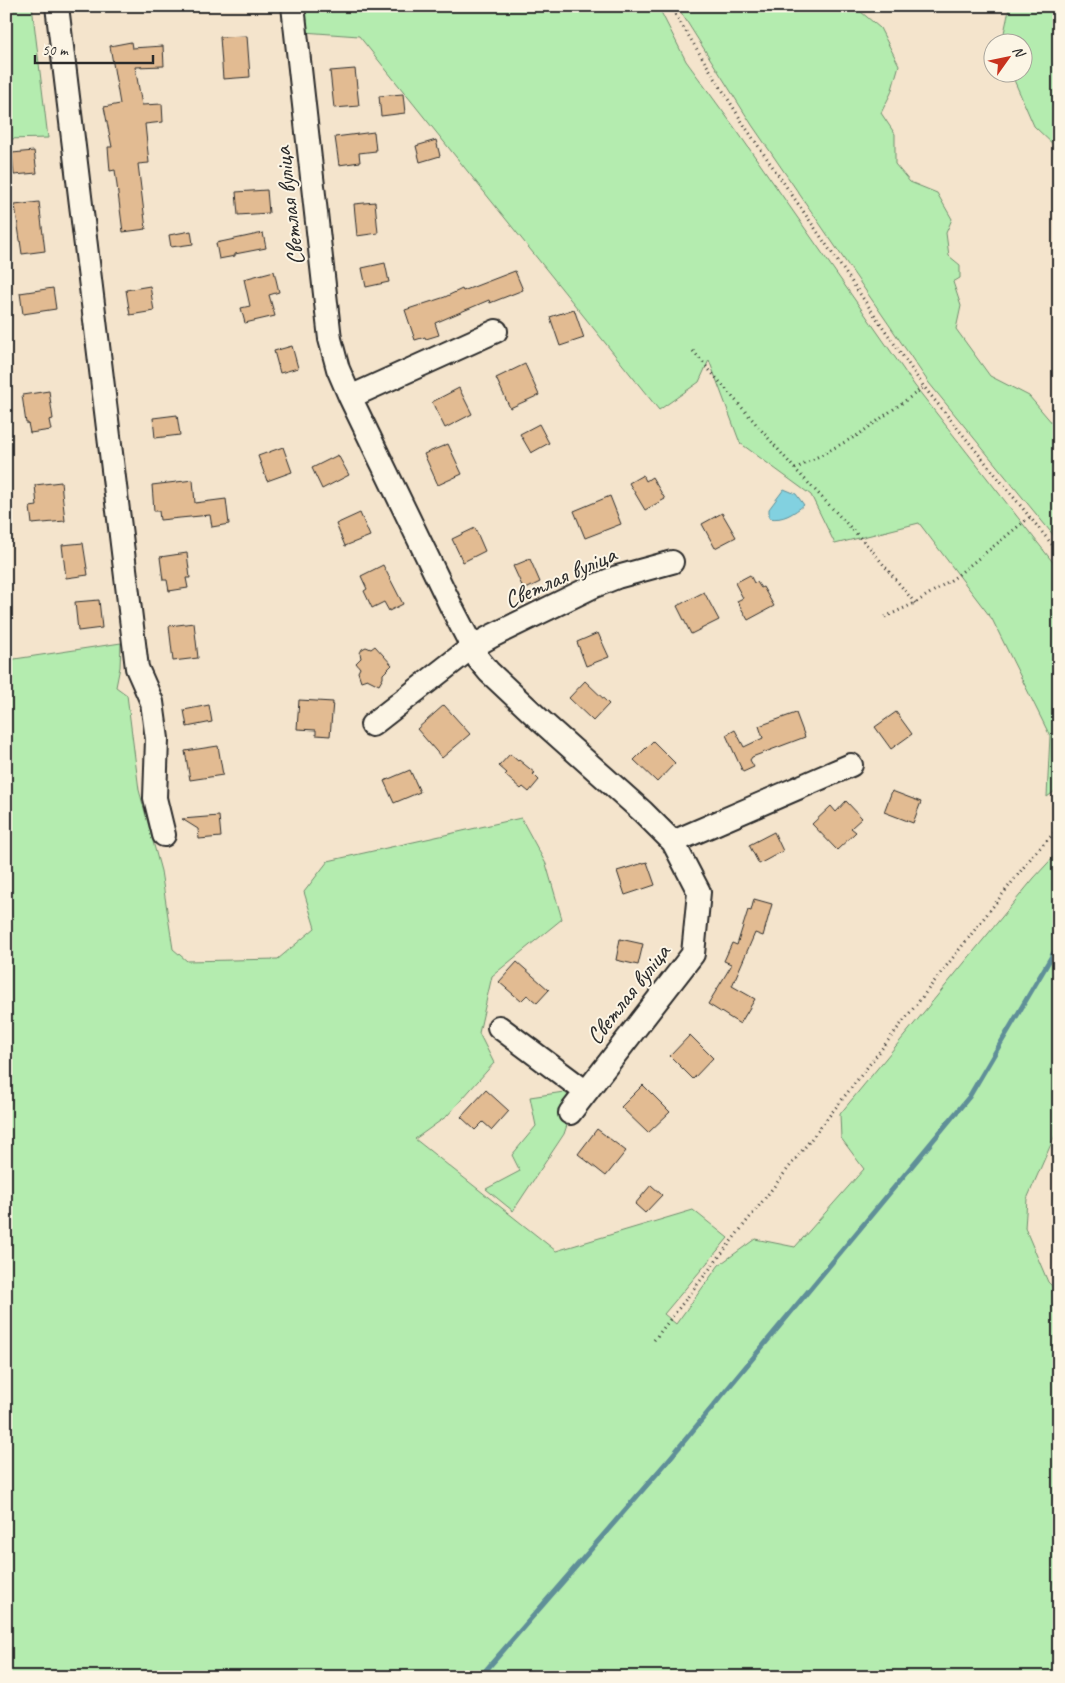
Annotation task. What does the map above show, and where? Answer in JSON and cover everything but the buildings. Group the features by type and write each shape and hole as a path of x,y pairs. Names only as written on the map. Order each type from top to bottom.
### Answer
{"street":[{"path":"57,6 137,668 152,702 157,739 155,798 164,835"},
{"name":"Светлая вуліца","path":"292,6 330,339 338,369 350,397 472,647 489,672 643,812 673,842 699,892 693,954 570,1113"},
{"path":"350,397 496,331"},
{"name":"Светлая вуліца","path":"372,725 472,647 492,636 592,587 617,577 672,562"},
{"path":"673,842 851,765"},
{"path":"499,1027 586,1092"}],"path":[{"path":"670,6 746,128 924,386 1059,553"},
{"path":"693,351 794,469 869,547 915,603"},
{"path":"794,469 858,435 924,386"},
{"path":"885,617 915,603 954,578 1030,517"},
{"path":"654,1340 1034,854 1059,828"}],"green space":[{"path":"6,6 32,6 48,138 6,139"},
{"path":"300,6 658,6 686,61 915,386 1059,570 1059,788 1047,797 1050,736 992,619 919,523 835,544 811,495 740,443 709,360 699,382 659,410 359,36 303,32"},
{"path":"677,6 854,6 880,28 899,65 891,93 881,113 895,134 895,164 910,182 937,193 952,219 946,233 949,256 960,265 960,278 953,282 961,306 956,329 990,376 1029,396 1059,431 1059,542 929,383 752,125"},
{"path":"1004,6 1059,6 1059,150 1034,126 1015,82 1032,82 1032,32 1004,32 1009,10"},
{"path":"121,643 120,667 116,687 127,695 139,790 161,871 173,949 187,961 278,959 315,928 304,892 328,861 521,818 546,864 562,919 492,976 479,1033 494,1063 447,1116 415,1139 556,1251 693,1210 728,1238 664,1314 676,1324 719,1265 755,1239 795,1247 864,1169 841,1138 840,1114 1034,878 1059,851 1059,1126 1027,1199 1025,1228 1048,1282 1059,1293 1059,1677 6,1677 6,655 8,660"},
{"path":"564,1092 575,1101 564,1134 513,1211 486,1189 520,1171 512,1155 536,1126 530,1097"}],"water":[{"path":"784,489 796,494 804,505 784,517 769,518 769,509"}],"waterway":[{"path":"480,1677 666,1463 969,1097 1059,944"}]}
